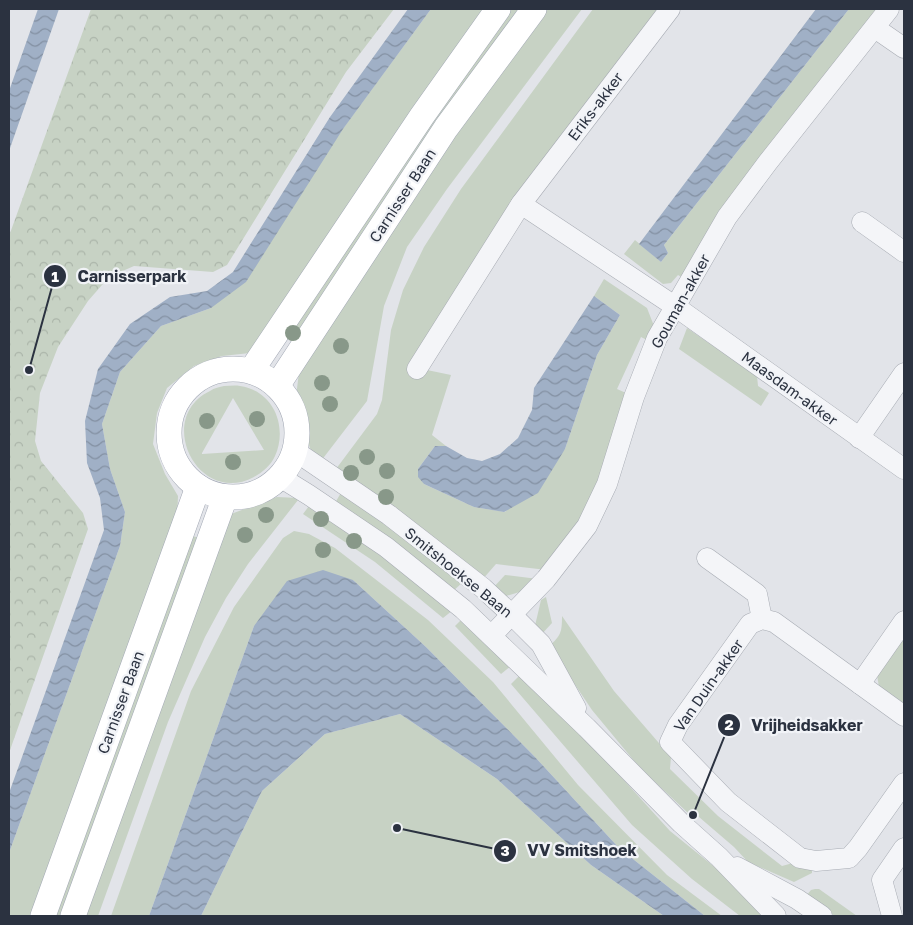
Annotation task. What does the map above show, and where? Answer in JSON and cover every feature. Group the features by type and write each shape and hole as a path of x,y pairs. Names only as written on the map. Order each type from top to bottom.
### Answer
{"main road":[{"name":"Carnisser Baan","path":"251,371 422,116 498,9"},
{"name":"Carnisser Baan","path":"277,386 446,128 534,9"},
{"path":"235,369 251,371 277,386 288,400 295,417 297,434 294,452 289,465 280,477 268,487 255,494 225,497 211,494 198,487 185,476 176,462 170,447 169,431 172,414 179,399 189,386 203,377 218,371 235,369"},
{"name":"Carnisser Baan","path":"43,916 198,487"},
{"name":"Carnisser Baan","path":"73,916 225,497"}],"street":[{"name":"Eriks-akker","path":"417,369 521,204 670,9"},
{"name":"Gouman-akker","path":"492,635 546,579 587,526 607,484 634,397 657,338 727,217 889,9"},
{"path":"875,28 904,48"},
{"path":"521,204 676,307"},
{"path":"862,222 904,252"},
{"name":"Maasdam-akker","path":"676,307 904,470"},
{"path":"859,438 904,373"},
{"name":"Smitshoekse Baan","path":"294,452 389,515 482,588 512,615 541,644 587,728"},
{"name":"Smitshoekse Baan","path":"280,477 386,547 463,609 587,728 681,823 719,857 776,916"},
{"path":"707,558 757,594 762,619 774,622 904,716"},
{"name":"Van Duin-akker","path":"762,619 750,624 678,725 670,742 728,802 800,858 816,861 849,858 904,783"},
{"path":"860,684 904,621"},
{"path":"892,916 882,880 904,848"},
{"name":"Smitshoekse Baan","path":"719,857 797,899 822,916"}],"green space":[{"path":"91,9 394,9 346,72 227,265 213,272 134,266 109,277 88,301 58,347 40,393 35,441 41,461 83,513 88,529 9,753 9,236"},
{"path":"431,9 494,9 250,353 222,356 194,366 167,388 157,413 153,444 165,474 178,496 177,521 36,916 9,916 9,853 120,546 125,512 110,469 102,424 120,372 161,326 211,308"},
{"path":"509,9 527,9 295,343 283,336"},
{"path":"547,9 582,9 447,189 407,247 384,306 367,401 321,461 313,456 306,437 307,423 296,397 299,372 417,186"},
{"path":"593,9 660,9 514,202 427,370 451,375 432,435 446,446 435,446 418,469 424,484 474,507 505,512 565,449 597,355 620,315 594,296 604,279 647,308 654,326 647,340 641,337 617,389 626,393 598,494 547,570 496,564 482,580 336,469 377,414 382,400 391,330 403,290 424,247 461,189"},
{"path":"849,9 878,9 683,278 678,275 671,283 663,284 624,254 635,240 661,262 668,253 664,245"},
{"path":"687,328 757,376 758,386 769,393 761,406 679,349"},
{"path":"240,386 252,389 262,395 275,412 279,422 279,445 271,462 264,471 254,477 234,483 216,480 201,470 190,455 185,438 185,420 194,404 215,388","holes":["233,398 264,450 202,454"]},
{"path":"342,491 463,582 452,592 335,503"},
{"path":"277,497 298,498 298,500 248,564 226,598 205,637 168,722 98,916 80,916 231,514"},
{"path":"309,506 380,554 453,610 443,618 375,562 303,514"},
{"path":"294,531 309,534 335,548 428,620 493,682 578,785 667,875 722,916 705,916 619,848 535,757 426,647 353,580 254,626 149,916 111,916 191,691 234,607 283,538"},
{"path":"187,534 202,539 66,916 52,916"},
{"path":"505,575 538,579 526,590 506,596 492,589"},
{"path":"546,597 552,623 540,636 534,630 541,600"},
{"path":"562,616 614,691 671,757 670,769 718,816 782,866 793,863 812,868 812,873 794,882 748,862 734,847 692,811 688,813 640,768 592,710 549,646 560,633"},
{"path":"461,620 512,665 501,674 455,626"},
{"path":"904,636 904,704 879,687 877,675"},
{"path":"520,675 563,713 670,831 753,898 764,916 740,916 692,879 632,825 511,684"},
{"path":"400,714 497,779 591,865 664,916 201,916 262,791 325,734"},
{"path":"819,889 857,916 835,916 806,896 811,890"}],"water":[{"path":"38,9 59,9 9,151 9,91"},
{"path":"408,9 431,9 343,129 246,282 211,308 161,326 120,372 102,424 110,469 125,512 120,546 9,853 9,793 104,530 100,498 87,463 85,421 98,369 130,324 170,297 207,291 233,272 330,117"},
{"path":"816,9 849,9 664,245 668,253 661,262 639,244"},
{"path":"594,296 620,315 597,355 565,449 538,493 504,512 474,507 424,484 418,477 418,469 435,446 446,446 467,458 482,461 500,454 518,438 532,410 534,388"},
{"path":"323,570 353,580 426,647 535,757 619,848 705,916 664,916 591,865 497,779 400,714 325,734 262,791 201,916 149,916 254,626 287,581"}],"place":[{"name":"Carnisserpark","path":"29,370"},
{"name":"Vrijheidsakker","path":"693,815"},
{"name":"VV Smitshoek","path":"397,828"}]}
